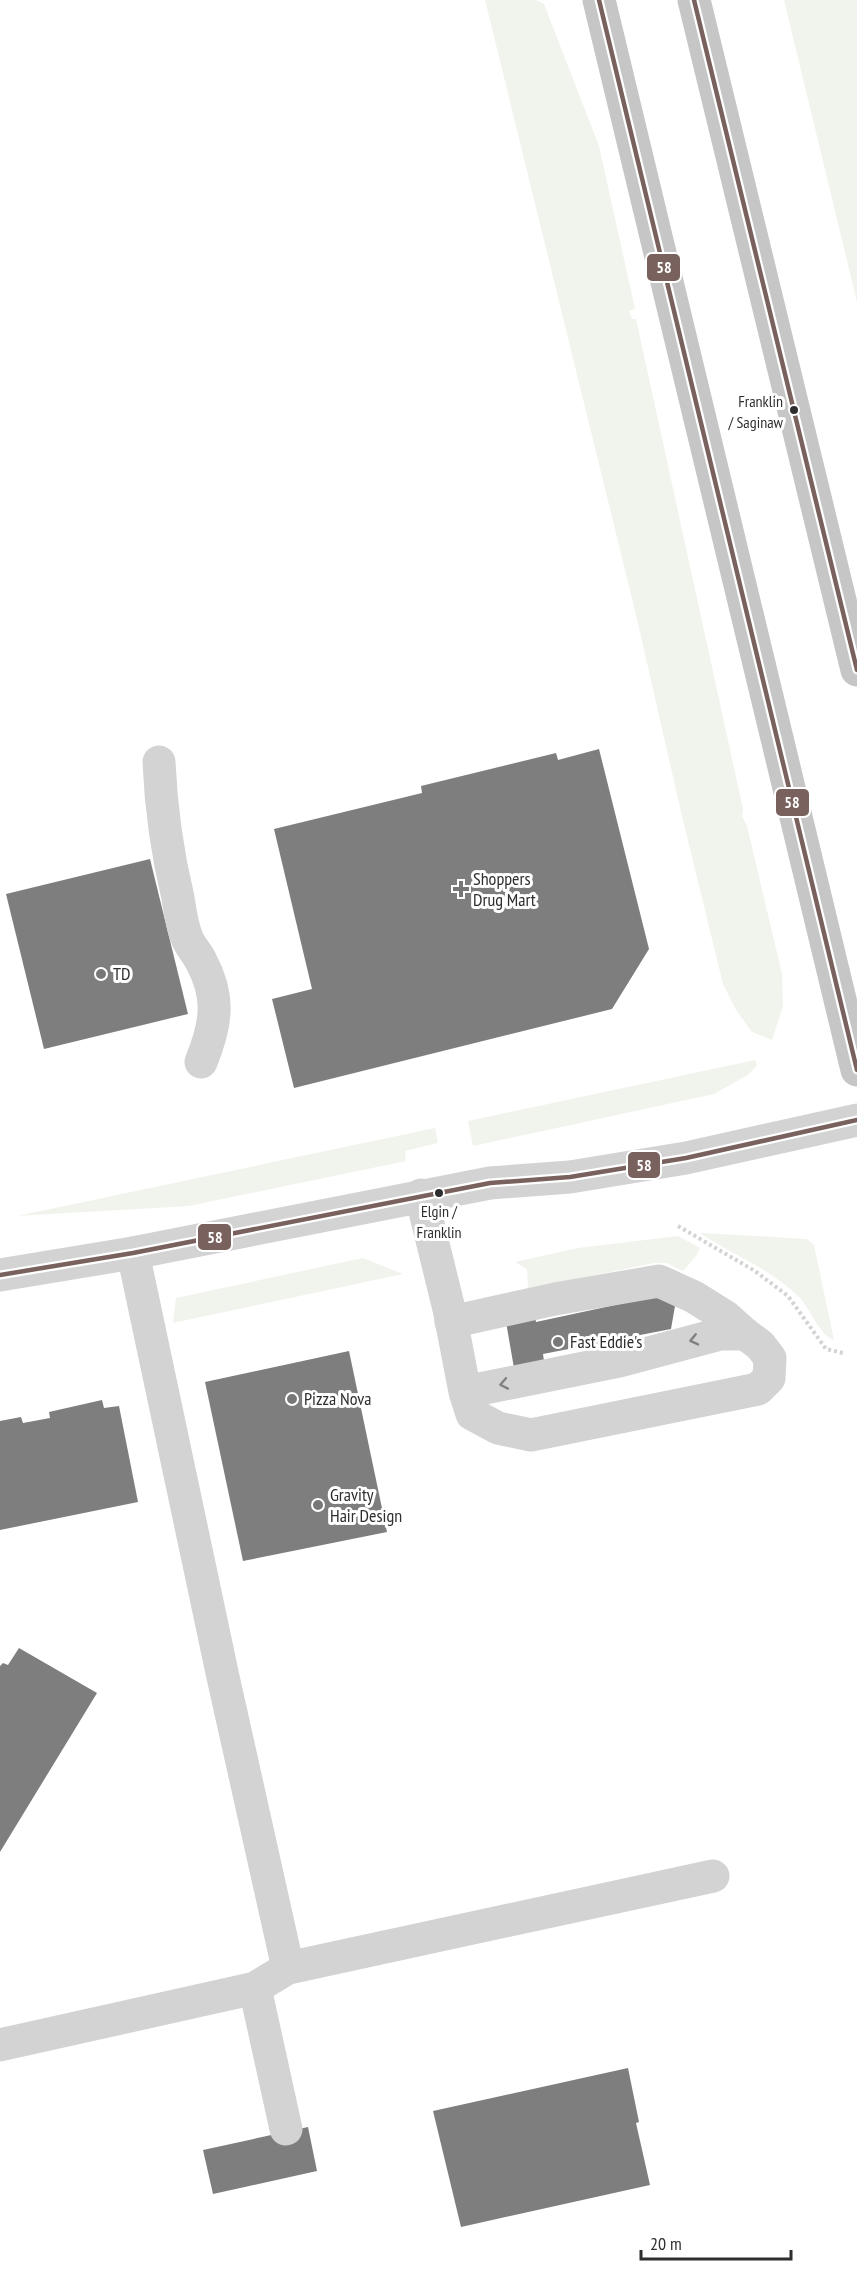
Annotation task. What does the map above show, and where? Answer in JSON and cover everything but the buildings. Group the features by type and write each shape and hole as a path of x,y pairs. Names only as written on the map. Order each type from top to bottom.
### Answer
{"main road":[{"path":"599,0 857,1070"},
{"path":"694,0 857,670"}],"street":[{"path":"159,762 160,803 167,849 187,939 201,961 212,986 215,1014 211,1037 201,1062"},
{"path":"0,1275 133,1253 490,1183 570,1177 686,1158 857,1120"},
{"path":"421,1195 465,1392 472,1414 498,1428 531,1435 759,1389 769,1378 770,1358 760,1345 726,1317 694,1297 659,1281 555,1299 451,1322"},
{"path":"133,1253 220,1665 288,1968"},
{"path":"465,1392 619,1361 720,1334 744,1334"},
{"path":"0,2045 255,1988 288,1968 713,1876"},
{"path":"255,1988 286,2129"}],"path":[{"path":"678,1226 755,1271 788,1296 826,1349 843,1353"}],"shaded area":[{"path":"485,0 536,0 544,4 599,146 635,309 629,311 632,319 636,319 743,809 742,816 747,826 782,974 783,1006 772,1040 752,1032 736,1010 723,984 637,619"},
{"path":"784,0 857,0 857,302"},
{"path":"755,1060 757,1066 746,1076 714,1094 473,1146 468,1121"},
{"path":"435,1128 438,1143 405,1151 406,1161 189,1206 17,1216"},
{"path":"700,1233 807,1239 814,1245 834,1340 823,1332 803,1302 788,1287 764,1270"},
{"path":"678,1236 700,1248 683,1271 666,1263 654,1263 528,1289 527,1269 515,1262 578,1248"},
{"path":"363,1258 403,1274 173,1323 176,1298"}],"transit line":[{"name":"58","path":"599,0 857,1070"},
{"name":"58","path":"694,0 857,670"},
{"name":"58","path":"0,1275 133,1253 490,1183 570,1177 686,1158 857,1120"}],"place":[{"name":"Franklin / Saginaw","path":"794,410"},
{"name":"Shoppers Drug Mart","path":"461,889"},
{"name":"TD","path":"101,974"},
{"name":"Elgin / Franklin","path":"439,1193"},
{"name":"Fast Eddie's","path":"558,1342"},
{"name":"Pizza Nova","path":"292,1399"},
{"name":"Gravity Hair Design","path":"318,1505"}]}
